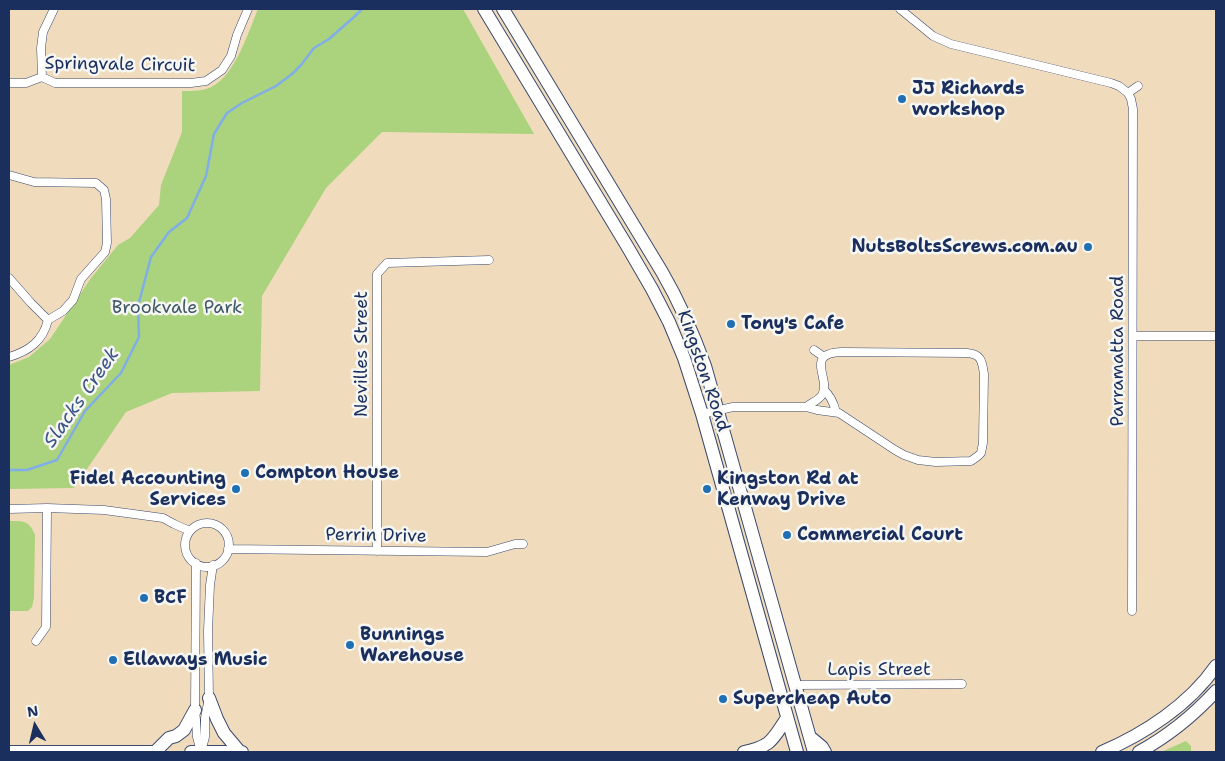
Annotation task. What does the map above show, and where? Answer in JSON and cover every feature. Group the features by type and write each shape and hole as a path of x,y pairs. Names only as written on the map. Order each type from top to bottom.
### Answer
{"main road":[{"name":"Kingston Road","path":"484,9 652,289 669,322 681,351 702,414 797,752"},
{"name":"Kingston Road","path":"503,9 674,294 692,331 718,410 814,752"},
{"path":"1102,752 1136,736 1166,716 1197,689 1216,666"},
{"path":"1139,752 1177,728 1216,691"},
{"path":"209,698 224,733 241,752"},
{"path":"9,752 154,752 170,738 184,730 195,710"},
{"path":"744,752 757,750 765,746 774,738 787,718"},
{"path":"810,738 822,747 825,752"},
{"path":"191,752 241,752"}],"street":[{"path":"42,77 41,48 43,32 54,9"},
{"name":"Springvale Circuit","path":"9,83 26,83 42,77 55,83 191,83 206,80 222,70 231,56 237,35 248,9"},
{"path":"900,9 927,32 945,42 1111,84 1118,86 1128,93 1138,86"},
{"name":"Parramatta Road","path":"1128,93 1132,99 1133,109 1132,611"},
{"path":"9,176 34,182 96,183 104,190 106,198 105,252 82,279 72,300 62,311 48,320 46,330 32,346 9,357"},
{"name":"Nevilles Street","path":"377,551 377,274 387,263 489,260"},
{"path":"9,278 48,320"},
{"path":"1133,336 1216,336"},
{"path":"814,350 824,357"},
{"path":"702,414 739,407 806,407 836,412 895,450 911,458 926,461 971,461 981,458 983,448 984,374 981,355 972,353 831,353 824,357 820,369 824,390 821,396 806,407"},
{"path":"824,390 829,394 836,412"},
{"path":"36,641 46,627 47,508"},
{"path":"9,509 104,510 164,518 190,531"},
{"path":"206,523 219,527 225,534 228,542 228,549 222,560 207,566 196,563 190,558 185,546 186,538 190,531 206,523"},
{"name":"Perrin Drive","path":"228,549 487,552 515,544 523,544"},
{"path":"196,563 195,710 197,737 201,752"},
{"path":"201,752 205,736 205,718 209,698 208,631 213,565"},
{"name":"Lapis Street","path":"796,685 962,684"}],"green space":[{"name":"Brookvale Park","path":"258,9 463,9 534,134 382,132 326,188 262,296 260,391 172,393 126,412 74,488 9,489 9,365 29,357 50,339 91,278 118,245 130,238 159,205 161,185 182,132 182,91 206,89 216,85 224,77 232,67 244,43"},
{"path":"9,521 25,522 30,526 35,535 34,598 32,607 28,611 9,611"},
{"path":"1186,741 1191,746 1191,752 1161,752"}],"waterway":[{"name":"Slacks Creek","path":"9,470 27,470 57,460 85,411 121,373 139,337 138,306 151,257 169,232 187,218 206,176 214,134 227,113 242,103 276,86 292,74 314,48 329,39 362,9"}],"place":[{"name":"JJ Richards workshop","path":"902,99"},
{"name":"NutsBoltsScrews.com.au","path":"1088,247"},
{"name":"Tony's Cafe","path":"731,324"},
{"name":"Compton House","path":"245,473"},
{"name":"Fidel Accounting Services","path":"236,489"},
{"name":"Kingston Rd at Kenway Drive","path":"707,489"},
{"name":"Commercial Court","path":"787,535"},
{"name":"BCF","path":"144,598"},
{"name":"Bunnings Warehouse","path":"350,645"},
{"name":"Ellaways Music","path":"113,660"},
{"name":"Supercheap Auto","path":"723,699"}]}
